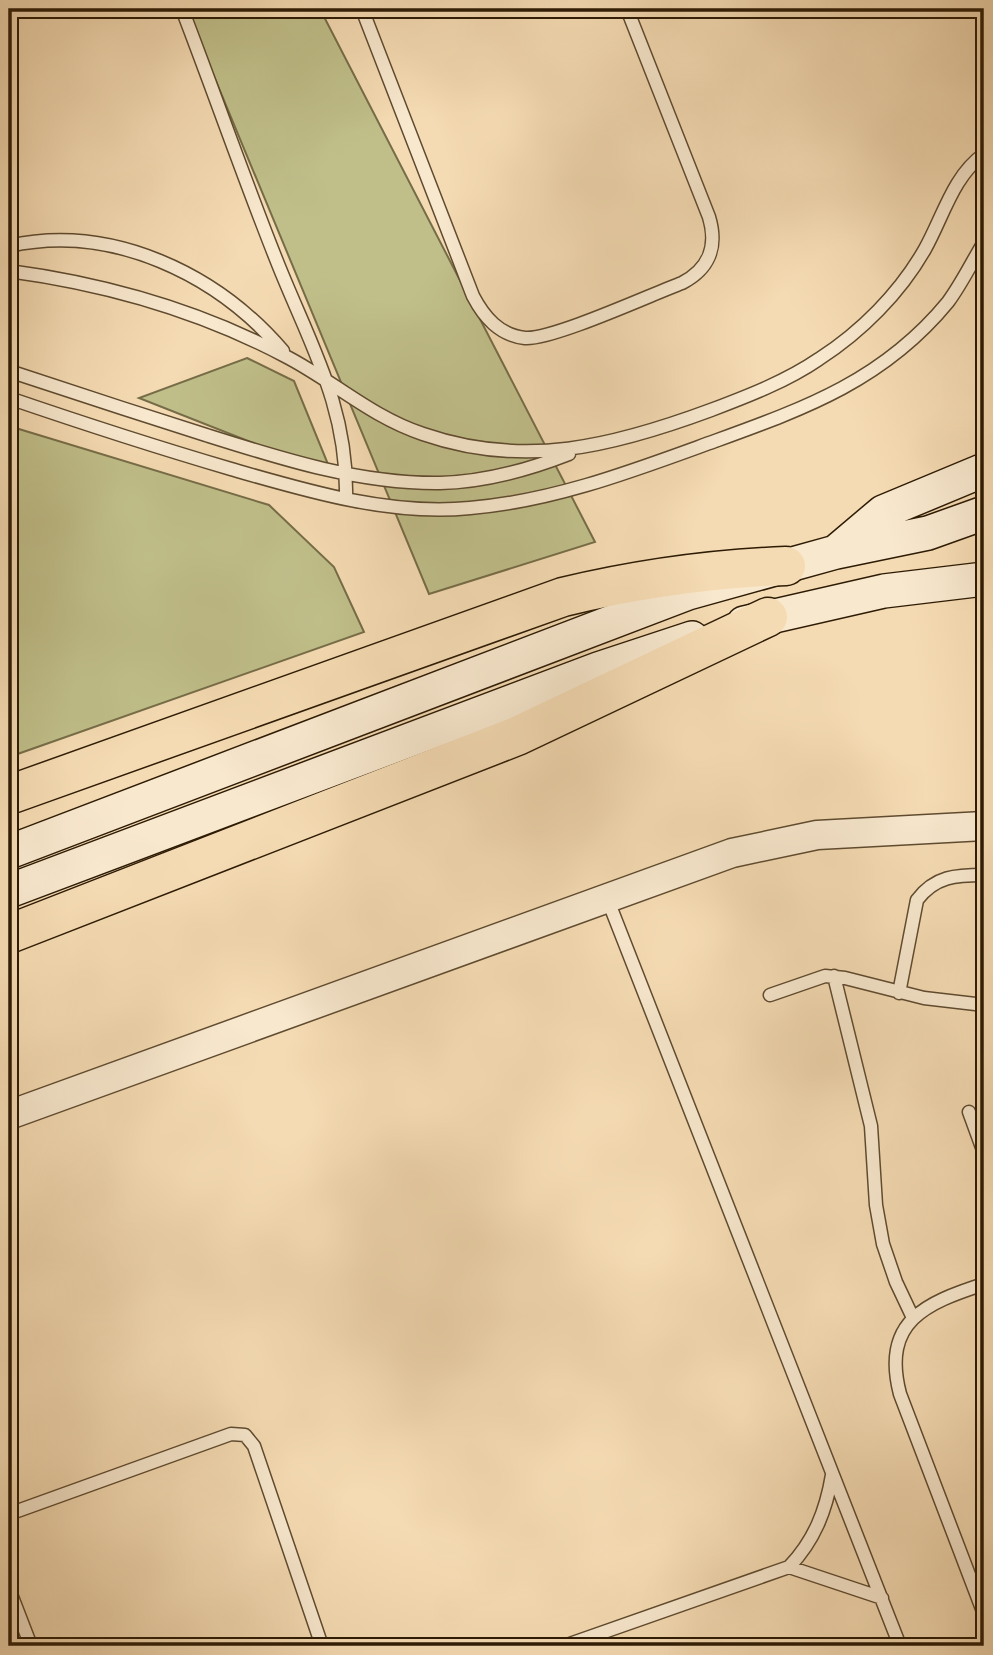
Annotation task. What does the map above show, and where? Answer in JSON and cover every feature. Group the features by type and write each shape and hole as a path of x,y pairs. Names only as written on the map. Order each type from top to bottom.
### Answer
{"highway":[{"path":"9,795 563,597 636,579 711,569 786,566"},
{"path":"9,934 517,736 768,617"}],"main road":[{"path":"836,552 858,530 883,512 984,470"},
{"path":"9,852 639,611 737,578 836,552 929,533 984,513"},
{"path":"9,891 598,669 768,617 884,591 984,579"}],"street":[{"path":"9,1115 732,853 774,842 850,832 984,826"}],"lane":[{"path":"182,9 276,259 328,384 338,414 346,474 346,498"},
{"path":"362,9 472,296 484,317 503,331 525,338 549,334 682,283 696,275 707,264 713,249 714,233 709,218 627,9"},
{"path":"9,371 231,443 346,474 394,482 430,483 489,478 535,467 579,450 666,426 726,404 818,360 859,330 895,293 924,251 961,178 984,153"},
{"path":"9,246 50,242 84,243 151,257 183,270 240,307 288,357"},
{"path":"9,398 194,458 346,498 396,507 468,509 542,497 626,473 788,415 837,393 893,357 949,300 984,242"},
{"path":"9,271 98,285 195,314 288,357 374,413 435,438 474,448 526,453 579,450"},
{"path":"899,993 917,900 925,890 946,877 984,875"},
{"path":"607,898 900,1646"},
{"path":"770,995 815,976 834,976 899,993 984,1005"},
{"path":"834,976 871,1126 876,1205 883,1244 896,1282 913,1318"},
{"path":"969,1112 984,1153"},
{"path":"984,1284 932,1302 913,1318 898,1346 896,1378 984,1614"},
{"path":"9,1514 231,1434 245,1435 254,1446 322,1646"},
{"path":"564,1646 789,1567 815,1533 826,1503 832,1472"},
{"path":"789,1567 882,1598"},
{"path":"9,1589 31,1646"}],"shaded area":[{"path":"186,9 320,9 595,542 429,594"},
{"path":"247,358 294,381 332,474 139,398"},
{"path":"9,426 269,505 334,567 364,632 9,757"}]}
